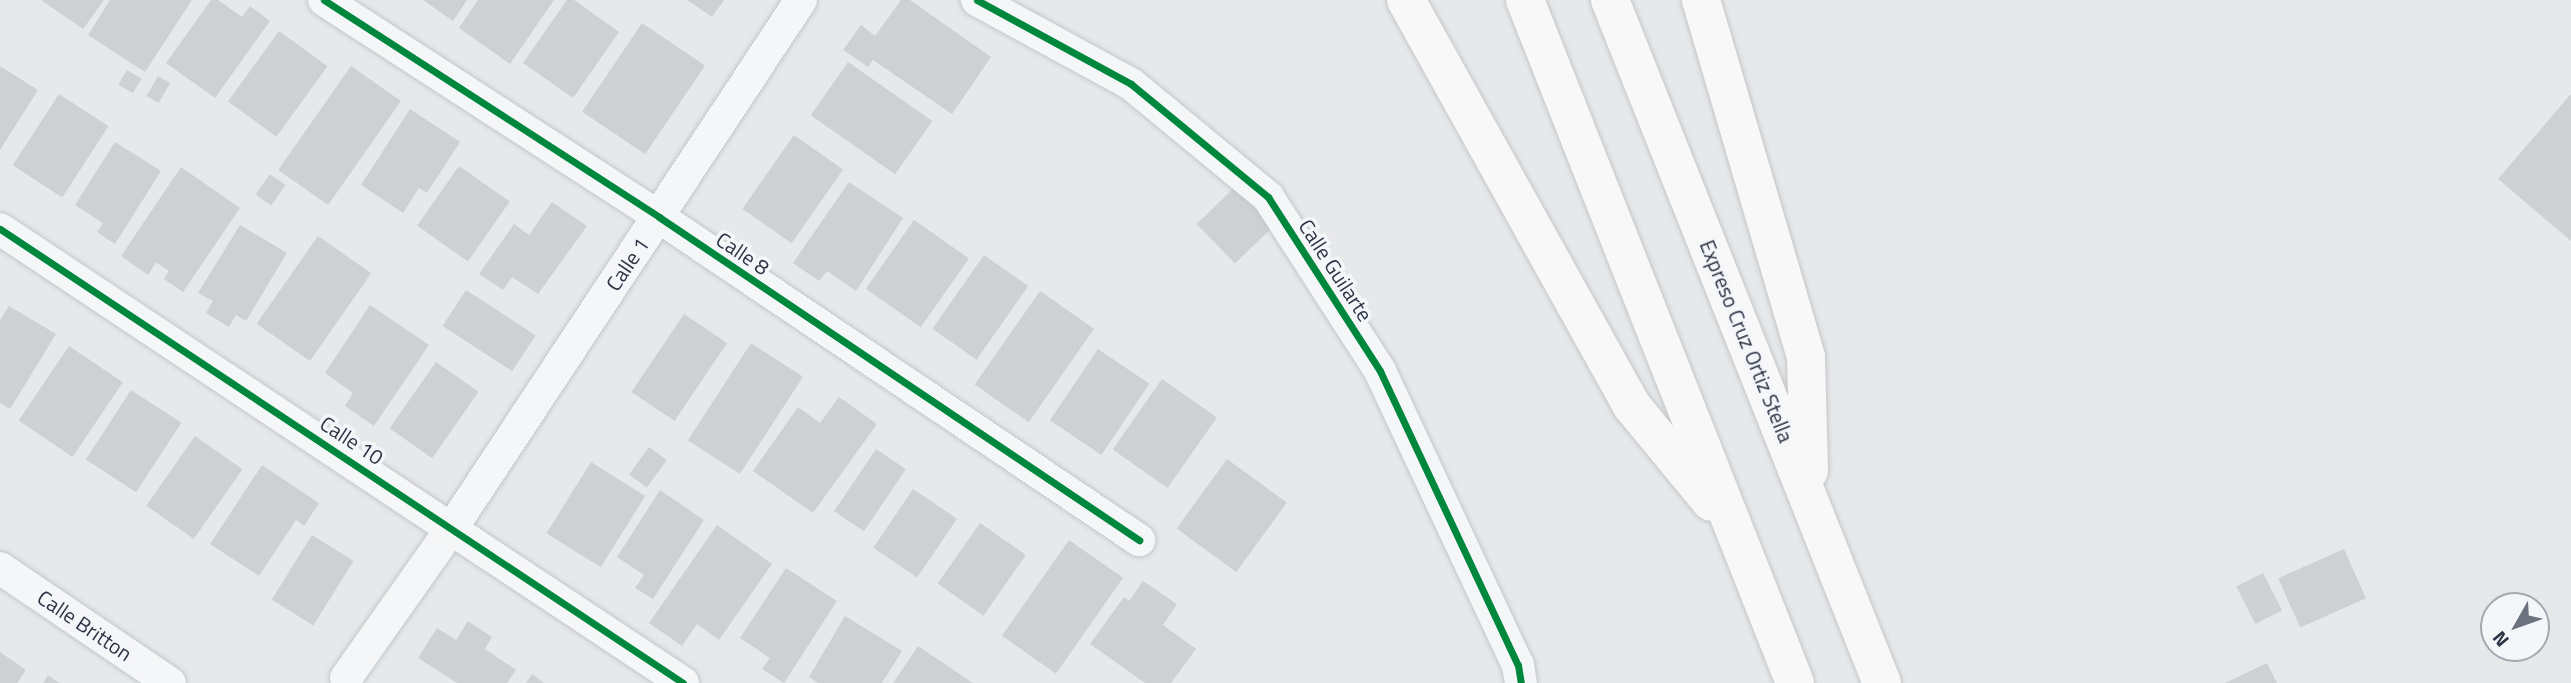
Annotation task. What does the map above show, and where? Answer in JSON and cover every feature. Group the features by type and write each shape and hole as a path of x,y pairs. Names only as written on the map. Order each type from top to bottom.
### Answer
{"highway":[{"path":"1406,0 1632,406 1735,531"},
{"path":"1525,0 1794,683"},
{"name":"Expreso Cruz Ortiz Stella","path":"1610,0 1882,683"},
{"path":"1701,0 1805,357 1809,498"}],"street":[{"name":"Calle 8","path":"324,0 659,217 1139,540"},
{"name":"Calle 1","path":"346,678 452,528 801,0"},
{"name":"Calle Guilarte","path":"977,0 1131,84 1268,197 1380,371 1518,665 1521,683"},
{"name":"Calle 10","path":"0,229 683,683"},
{"name":"Calle Britton","path":"0,568 170,683"}],"building":[{"path":"41,0 104,0 83,29"},
{"path":"110,0 192,0 145,72 88,35"},
{"path":"211,0 218,0 242,17 250,6 270,21 215,98 166,63"},
{"path":"423,0 467,0 453,21"},
{"path":"478,0 554,0 510,64 459,28"},
{"path":"567,0 574,0 619,32 573,98 523,63"},
{"path":"687,0 724,0 712,17"},
{"path":"901,0 910,0 991,57 952,114 873,60 868,67 843,50 861,25 875,36"},
{"path":"642,23 705,65 645,154 582,112"},
{"path":"279,31 328,66 276,137 228,101"},
{"path":"848,62 932,121 895,174 811,115"},
{"path":"0,66 38,90 0,150"},
{"path":"351,66 401,101 328,205 278,170"},
{"path":"127,70 142,79 133,93 118,85"},
{"path":"158,76 170,83 159,103 146,96"},
{"path":"59,94 108,126 62,197 13,165"},
{"path":"2571,94 2571,241 2498,179"},
{"path":"410,109 460,142 427,193 419,188 403,213 361,185"},
{"path":"794,135 843,169 792,243 742,209"},
{"path":"115,142 161,171 115,244 97,232 103,223 75,205"},
{"path":"459,166 510,202 468,261 417,226"},
{"path":"181,167 240,208 183,292 164,279 169,271 156,262 148,275 121,256"},
{"path":"270,174 286,185 271,205 256,194"},
{"path":"849,182 903,218 856,291 827,271 819,281 793,263"},
{"path":"1237,185 1275,225 1235,263 1197,224"},
{"path":"552,202 587,226 538,294 512,277 503,290 479,274 514,224 529,235"},
{"path":"914,220 969,258 921,327 866,289"},
{"path":"240,225 287,253 246,321 236,315 229,327 206,313 213,301 198,293"},
{"path":"318,236 371,273 310,361 257,324"},
{"path":"984,255 1028,286 977,360 932,329"},
{"path":"466,290 536,335 512,371 443,326"},
{"path":"1040,291 1094,329 1029,422 975,384"},
{"path":"370,305 429,345 374,426 345,406 353,393 325,373"},
{"path":"9,306 56,334 10,409 0,403 0,320"},
{"path":"684,314 727,343 675,421 631,392"},
{"path":"751,343 803,377 740,474 688,440"},
{"path":"69,346 123,382 73,457 19,421"},
{"path":"1098,349 1149,384 1101,455 1050,420"},
{"path":"436,362 479,392 432,458 390,428"},
{"path":"1162,379 1217,417 1168,488 1113,449"},
{"path":"131,390 181,423 136,492 86,460"},
{"path":"839,397 877,424 813,513 753,471 798,407 820,423"},
{"path":"195,436 243,469 194,539 146,506"},
{"path":"649,447 667,460 647,487 629,475"},
{"path":"876,449 906,469 864,531 834,511"},
{"path":"1227,459 1287,502 1236,572 1176,529"},
{"path":"591,462 645,496 601,567 546,533"},
{"path":"262,465 319,503 304,526 296,520 259,576 210,544"},
{"path":"913,489 957,519 917,577 873,548"},
{"path":"660,490 704,520 653,599 635,588 644,575 617,557"},
{"path":"980,523 1026,555 983,616 938,584"},
{"path":"717,525 772,564 719,640 697,624 682,646 649,623"},
{"path":"312,535 354,561 313,625 272,599"},
{"path":"1069,540 1123,578 1056,674 1002,636"},
{"path":"2344,549 2366,598 2300,628 2278,578"},
{"path":"786,568 837,601 784,683 762,669 770,658 740,638"},
{"path":"2263,573 2282,610 2255,624 2236,587"},
{"path":"1143,581 1177,604 1163,625 1196,649 1171,683 1145,683 1090,644 1124,597 1129,601"},
{"path":"845,616 902,651 882,683 818,683 809,677"},
{"path":"468,621 492,637 485,649 516,670 507,683 457,683 418,658 437,628 456,640"},
{"path":"918,646 973,683 893,683"},
{"path":"0,652 26,670 17,683 0,683"},
{"path":"2267,663 2277,683 2225,683"},
{"path":"532,674 544,683 526,683"},
{"path":"48,675 59,683 43,683"}],"cycle path":[{"path":"324,0 659,217 1139,540"},
{"path":"977,0 1131,84 1268,197 1380,371 1518,665 1521,683"},
{"path":"0,229 683,683"}]}
